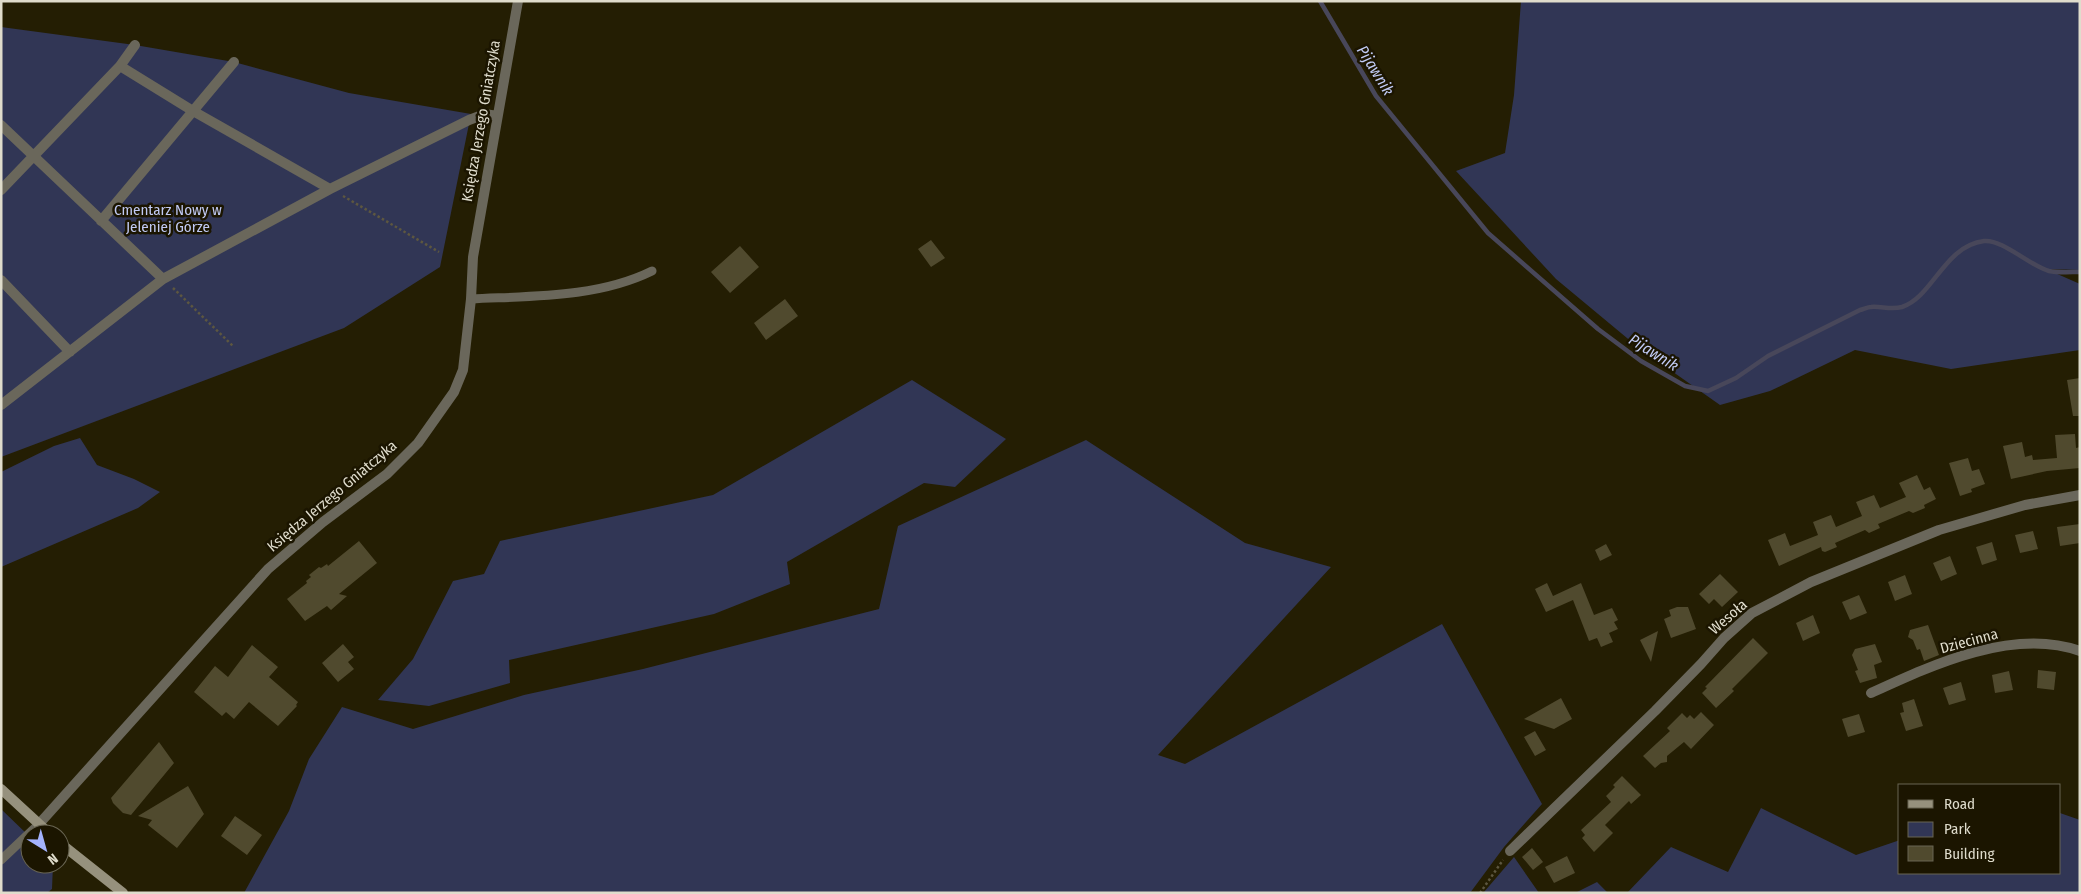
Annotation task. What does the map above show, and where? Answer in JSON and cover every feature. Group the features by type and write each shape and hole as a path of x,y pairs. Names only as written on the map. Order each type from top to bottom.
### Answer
{"main road":[{"path":"1,789 39,824"},
{"path":"70,851 123,893"}],"street":[{"name":"Księdza Jerzego Gniatczyka","path":"39,824 268,569 323,522 387,474 418,443 454,392 463,370 472,299 473,257 518,1"},
{"path":"1,190 120,66 135,45"},
{"path":"101,221 234,62"},
{"path":"120,66 193,111 330,189"},
{"path":"1,405 163,279 330,189 469,120 485,114 497,116"},
{"path":"1,125 163,279"},
{"path":"1,280 70,352"},
{"name":"Wesoła","path":"1510,851 1629,737 1724,638 1752,613 1811,582 1939,530 2025,505 2080,495"},
{"name":"Dziecinna","path":"1871,693 1919,670 1999,647 2037,642 2080,651"}],"lane":[{"path":"472,299 548,296 600,289 652,271"},
{"path":"1,860 20,842"}],"path":[{"path":"330,189 438,252"},
{"path":"163,279 234,347"},
{"path":"1480,893 1510,851"}],"green space":[{"path":"1521,1 2080,1 2080,270 2046,269 2080,284 2080,350 1951,369 1855,350 1770,391 1720,405 1639,348 1556,279 1456,171 1505,153 1514,95"},
{"name":"Cmentarz Nowy w Jeleniej Górze","path":"1,27 135,45 234,62 349,93 471,114 440,267 344,328 1,457"},
{"path":"912,380 1006,439 955,487 924,483 787,562 790,584 714,614 509,660 510,683 429,706 378,700 413,659 453,581 484,574 500,541 713,495"},
{"path":"80,438 97,465 134,479 160,492 138,508 1,567 1,472 54,446"},
{"path":"1086,440 1245,543 1331,567 1158,755 1185,764 1442,624 1542,804 1504,847 1470,893 244,893 289,811 309,759 342,707 413,729 524,695 643,669 879,609 898,526"},
{"path":"1761,808 1856,855 1898,841 1898,874 2061,874 2061,813 2080,820 2080,893 1627,893 1671,847 1728,872"},
{"path":"1,809 20,827 20,874 53,874 52,889 47,893 1,893"},
{"path":"1514,857 1539,893 1484,893 1484,892"},
{"path":"1597,882 1608,893 1575,893"}],"building":[{"path":"931,240 945,258 931,267 918,249"},
{"path":"740,246 759,267 730,293 711,272"},
{"path":"785,299 798,316 766,340 754,323"},
{"path":"2080,378 2080,416 2073,416 2067,380"},
{"path":"2075,434 2076,448 2080,447 2080,468 2047,471 2011,479 2003,446 2022,442 2025,457 2032,455 2033,460 2057,458 2055,435"},
{"path":"1968,458 1972,471 1979,469 1985,484 1971,489 1972,492 1960,496 1949,463"},
{"path":"1917,475 1924,490 1930,487 1936,499 1924,505 1925,508 1913,513 1909,511 1878,524 1880,528 1869,533 1865,530 1835,543 1837,547 1825,552 1822,551 1821,547 1779,566 1768,540 1785,533 1790,546 1818,535 1813,522 1831,515 1836,527 1862,516 1856,502 1874,495 1880,508 1906,497 1899,483"},
{"path":"2080,524 2080,543 2060,546 2057,527"},
{"path":"2033,531 2038,549 2020,553 2015,535"},
{"path":"359,541 377,563 339,594 347,596 331,610 327,606 305,621 287,599 307,583 306,581 311,577 309,575 319,567 321,568 327,564 328,566"},
{"path":"1992,542 1997,560 1982,565 1976,547"},
{"path":"1606,544 1612,555 1600,561 1595,550"},
{"path":"1950,556 1957,574 1941,581 1933,563"},
{"path":"1720,574 1738,592 1722,607 1714,599 1709,604 1699,594"},
{"path":"1905,575 1912,594 1895,601 1888,582"},
{"path":"1547,583 1553,596 1581,583 1594,615 1612,608 1618,620 1614,622 1618,629 1609,633 1613,642 1601,647 1597,638 1589,641 1573,600 1546,612 1535,589"},
{"path":"1859,595 1867,613 1850,620 1842,602"},
{"path":"1677,607 1688,607 1696,629 1671,638 1664,619 1671,616 1669,610"},
{"path":"1813,615 1820,633 1803,641 1796,623"},
{"path":"1928,625 1939,655 1924,661 1920,649 1917,650 1913,640 1908,637 1910,630"},
{"path":"1658,631 1651,662 1640,640"},
{"path":"1753,638 1768,653 1716,708 1702,693 1707,688 1705,687"},
{"path":"343,644 354,657 348,662 354,669 338,682 322,663"},
{"path":"1875,644 1882,662 1874,665 1877,678 1860,683 1855,671 1858,670 1852,655 1855,649"},
{"path":"252,645 278,667 269,677 298,702 297,706 278,726 249,702 234,719 226,712 222,716 194,692 215,666 228,677"},
{"path":"2038,670 2056,672 2054,690 2037,688"},
{"path":"2009,671 2013,690 1995,693 1992,675"},
{"path":"1961,682 1966,700 1949,705 1943,688"},
{"path":"1561,698 1572,719 1554,729 1524,719"},
{"path":"1914,699 1923,726 1906,731 1900,713 1904,712 1902,703"},
{"path":"1701,712 1714,725 1691,749 1684,742 1667,756 1667,762 1661,763 1655,768 1643,756 1670,731 1667,728 1682,713 1687,718 1690,715 1694,719"},
{"path":"1859,714 1865,732 1848,737 1842,719"},
{"path":"1535,731 1546,750 1535,756 1524,737"},
{"path":"159,742 174,763 131,815 123,813 113,803 111,798"},
{"path":"1622,776 1641,795 1631,804 1629,801 1605,825 1613,833 1594,852 1582,838 1585,835 1581,830 1611,802 1606,796"},
{"path":"188,786 204,814 177,848 148,825 152,820 138,816"},
{"path":"235,816 262,835 247,855 221,836"},
{"path":"1532,848 1543,862 1533,870 1522,857"},
{"path":"1567,856 1575,873 1554,883 1545,867"}],"waterway":[{"name":"Pijawnik","path":"1320,1 1376,96 1488,233 1598,329 1641,361 1685,386 1708,391 1736,378 1768,356 1860,310 1871,307 1902,307 1922,293 1949,261 1970,245 1984,241 2000,244 2049,271 2080,272"}]}
